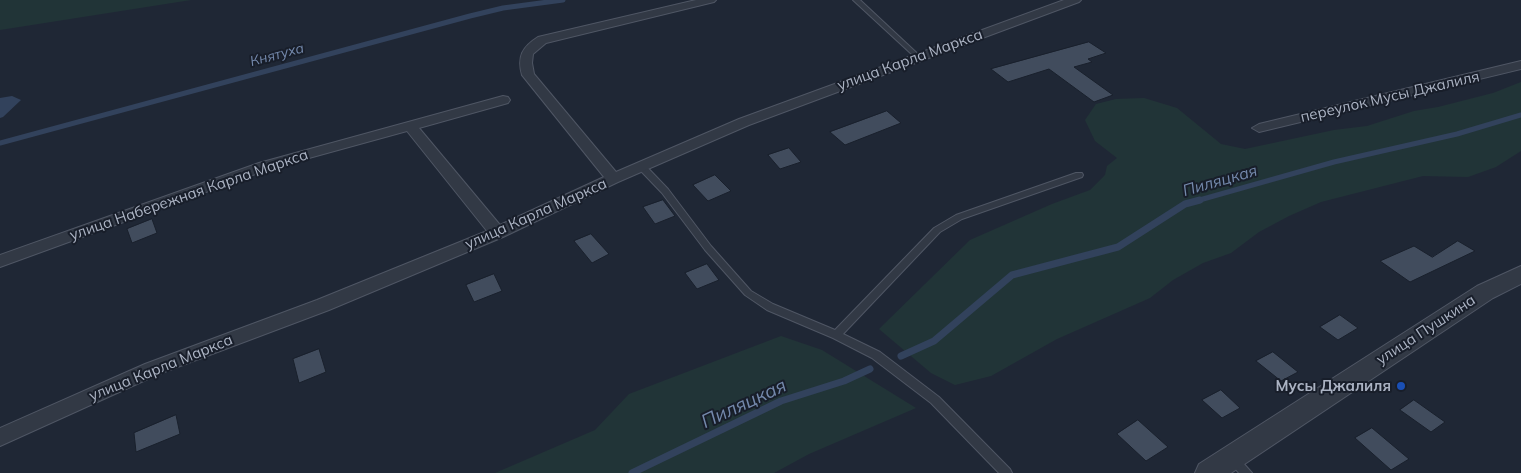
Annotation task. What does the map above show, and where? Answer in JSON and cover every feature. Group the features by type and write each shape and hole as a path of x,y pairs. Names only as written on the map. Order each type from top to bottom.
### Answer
{"street":[{"path":"613,179 528,75 524,60 528,49 542,40 710,0"},
{"name":"улица Карла Маркса","path":"0,437 152,369 331,302 497,234 613,179 787,105 1075,0"},
{"name":"переулок Мусы Джалиля","path":"1259,128 1521,66"},
{"name":"улица Набережная Карла Маркса","path":"0,261 264,166 503,100"},
{"path":"410,126 497,234"},
{"name":"улица Пушкина","path":"1209,473 1239,466 1462,307 1485,292 1521,274"}],"lane":[{"path":"856,0 919,58"},
{"path":"642,167 665,191 708,248 748,293 770,307 836,335 876,355 928,395 1006,473"},
{"path":"836,335 937,230 959,217 1079,175"}],"green space":[{"path":"0,0 191,0 0,30"},
{"path":"1521,82 1521,151 1496,167 1468,177 1423,176 1321,202 1259,232 1231,253 1203,263 1173,280 1150,298 1057,339 991,376 955,385 931,373 879,329 970,240 1052,204 1090,190 1105,175 1107,166 1117,158 1095,141 1085,120 1096,104 1116,99 1144,98 1177,108 1221,144 1245,149 1334,130 1367,126 1414,111 1493,93"},
{"path":"781,336 822,350 916,408 809,454 774,473 495,473 595,430 629,394"}],"water":[{"path":"12,96 21,100 0,118 0,98"}],"building":[{"path":"1089,42 1106,53 1088,59 1092,62 1074,67 1113,95 1094,102 1049,69 1008,82 991,69"},
{"path":"887,111 901,123 845,145 830,132"},
{"path":"789,148 801,162 780,169 768,155"},
{"path":"715,175 731,191 708,201 693,185"},
{"path":"663,200 675,216 655,224 643,207"},
{"path":"152,219 157,233 132,243 127,229"},
{"path":"591,234 609,254 592,263 574,241"},
{"path":"1458,241 1475,251 1410,282 1380,261 1414,246 1432,257"},
{"path":"707,264 719,280 697,289 685,273"},
{"path":"494,274 502,291 474,302 466,285"},
{"path":"1340,315 1358,328 1338,340 1320,327"},
{"path":"319,349 326,372 299,383 293,359"},
{"path":"1273,352 1298,372 1281,381 1256,361"},
{"path":"1221,390 1240,408 1222,418 1202,400"},
{"path":"1414,400 1445,422 1431,432 1400,410"},
{"path":"176,415 180,434 136,452 134,433"},
{"path":"1138,420 1168,447 1146,461 1117,434"},
{"path":"1372,428 1409,459 1391,470 1355,438"}],"waterway":[{"name":"Княтуха","path":"0,143 470,16 503,8 563,0"},
{"name":"Пиляцкая","path":"1196,201 1334,162 1457,134 1521,115"},
{"name":"Пиляцкая","path":"901,356 934,341 1012,275 1118,247 1185,204 1200,200"},
{"name":"Пиляцкая","path":"632,473 781,401 844,381 870,369"}],"place":[{"name":"Мусы Джалиля","path":"1401,386"}]}
